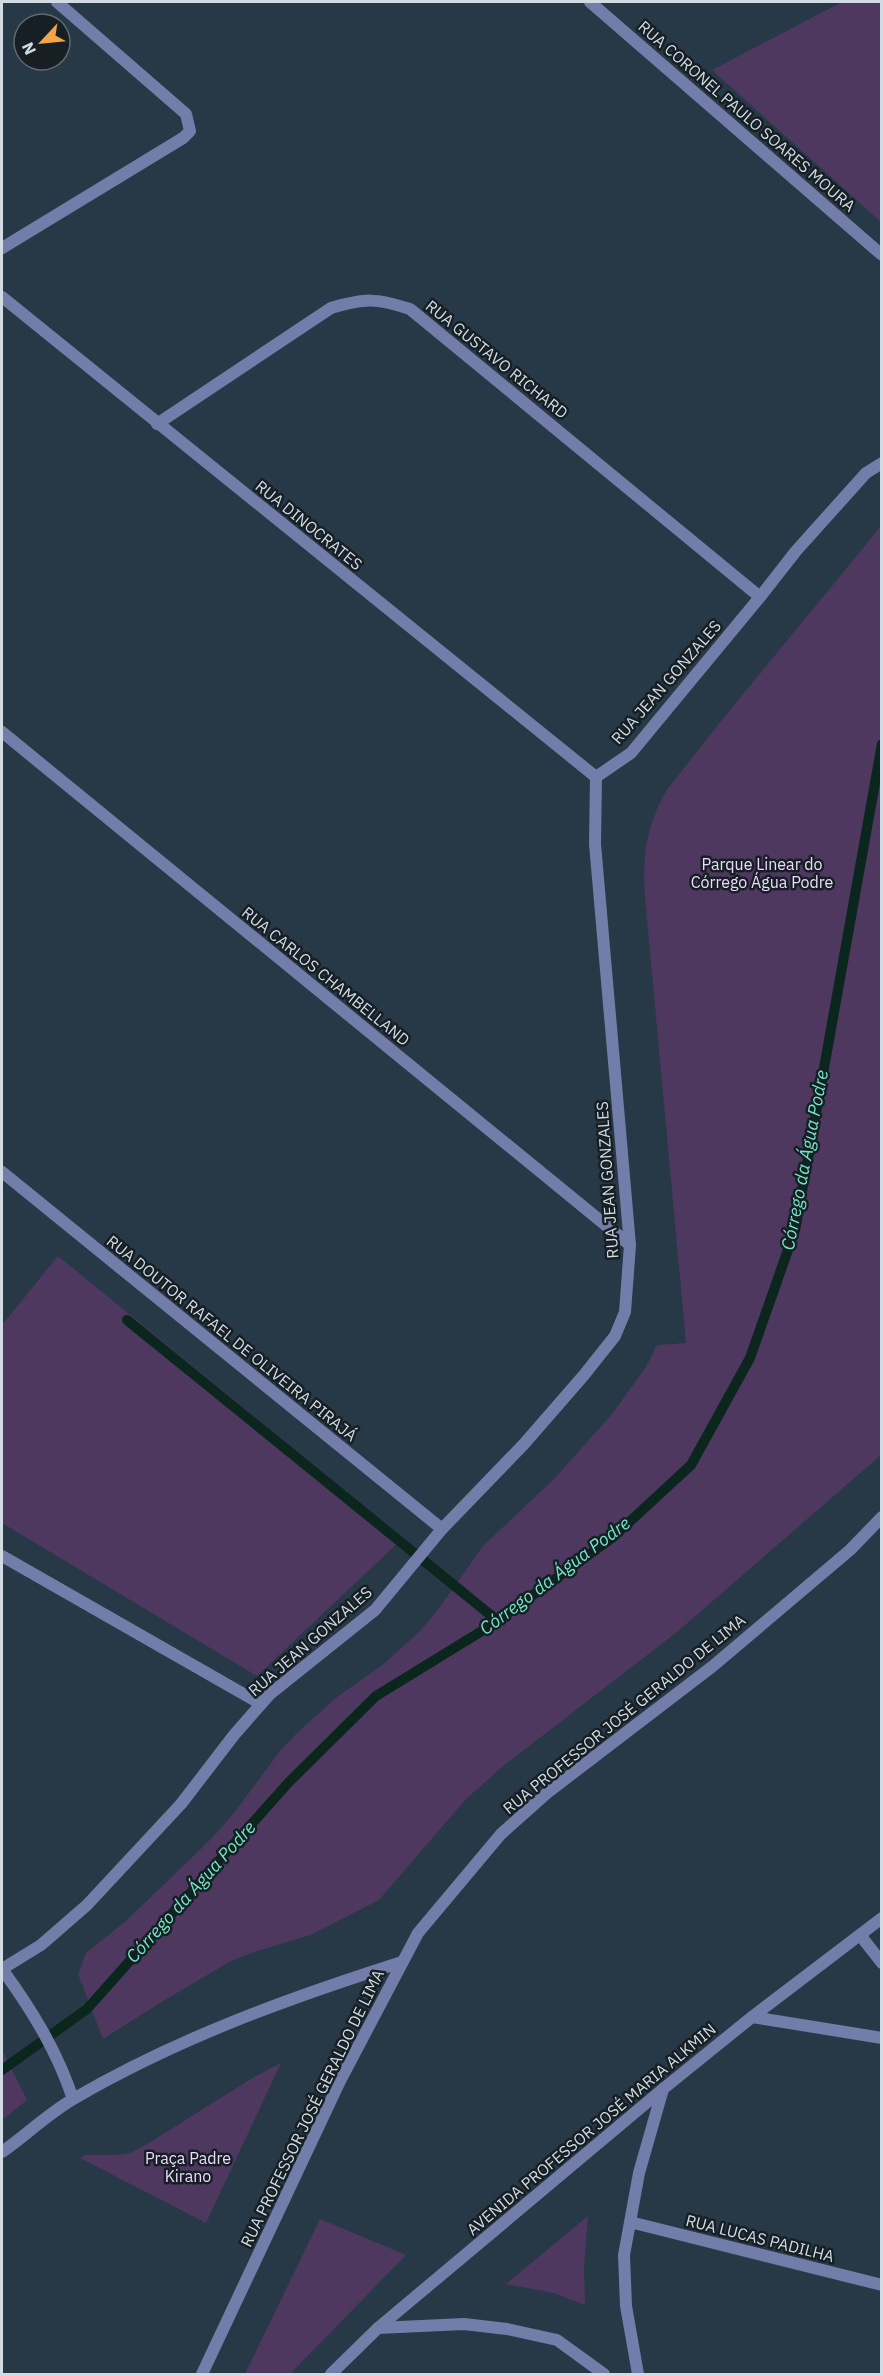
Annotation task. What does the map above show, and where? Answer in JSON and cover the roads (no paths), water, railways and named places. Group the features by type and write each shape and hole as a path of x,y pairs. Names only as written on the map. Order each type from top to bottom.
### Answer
{"street":[{"path":"2,248 183,138 190,130 186,114 57,2"},
{"name":"RUA CORONEL PAULO SOARES MOURA","path":"590,2 882,255"},
{"name":"RUA DINOCRATES","path":"2,297 596,777"},
{"name":"RUA GUSTAVO RICHARD","path":"157,424 331,308 359,300 381,300 410,309 760,597"},
{"name":"RUA JEAN GONZALES","path":"2,1970 41,1945 87,1905 181,1804 234,1735 270,1694 375,1610 442,1529 524,1444 615,1336 625,1312 630,1245 595,844 596,777 631,753 803,542 866,473 882,463"},
{"name":"RUA CARLOS CHAMBELLAND","path":"2,732 630,1245"},
{"name":"RUA DOUTOR RAFAEL DE OLIVEIRA PIRAJÁ","path":"2,1172 442,1529"},
{"name":"RUA PROFESSOR JOSÉ GERALDO DE LIMA","path":"202,2374 340,2081 418,1933 501,1834 547,1793 713,1666 850,1550 882,1518"},
{"path":"2,1556 261,1704"},
{"name":"AVENIDA PROFESSOR JOSÉ MARIA ALKMIN","path":"330,2374 378,2328 663,2089 752,2017 882,1918"},
{"path":"860,1935 882,1963"},
{"path":"2,2152 73,2099 157,2054 214,2028 304,1993 402,1962"},
{"path":"2,1970 31,2010 63,2069 73,2099"},
{"path":"752,2017 882,2038"},
{"path":"638,2374 626,2307 624,2255 639,2173 663,2089"},
{"name":"RUA LUCAS PADILHA","path":"630,2222 882,2285"},
{"path":"378,2328 464,2324 507,2329 557,2340 603,2374"}],"waterway":[{"name":"Córrego da Água Podre","path":"2,2070 87,2009 289,1782 376,1696 490,1626 612,1538 691,1465 750,1358 795,1230 882,744"},
{"path":"127,1320 498,1621"}],"park label":[{"name":"Parque Linear do Córrego Água Podre","path":"762,873"},
{"name":"Praça Padre Kirano","path":"188,2167"}]}
